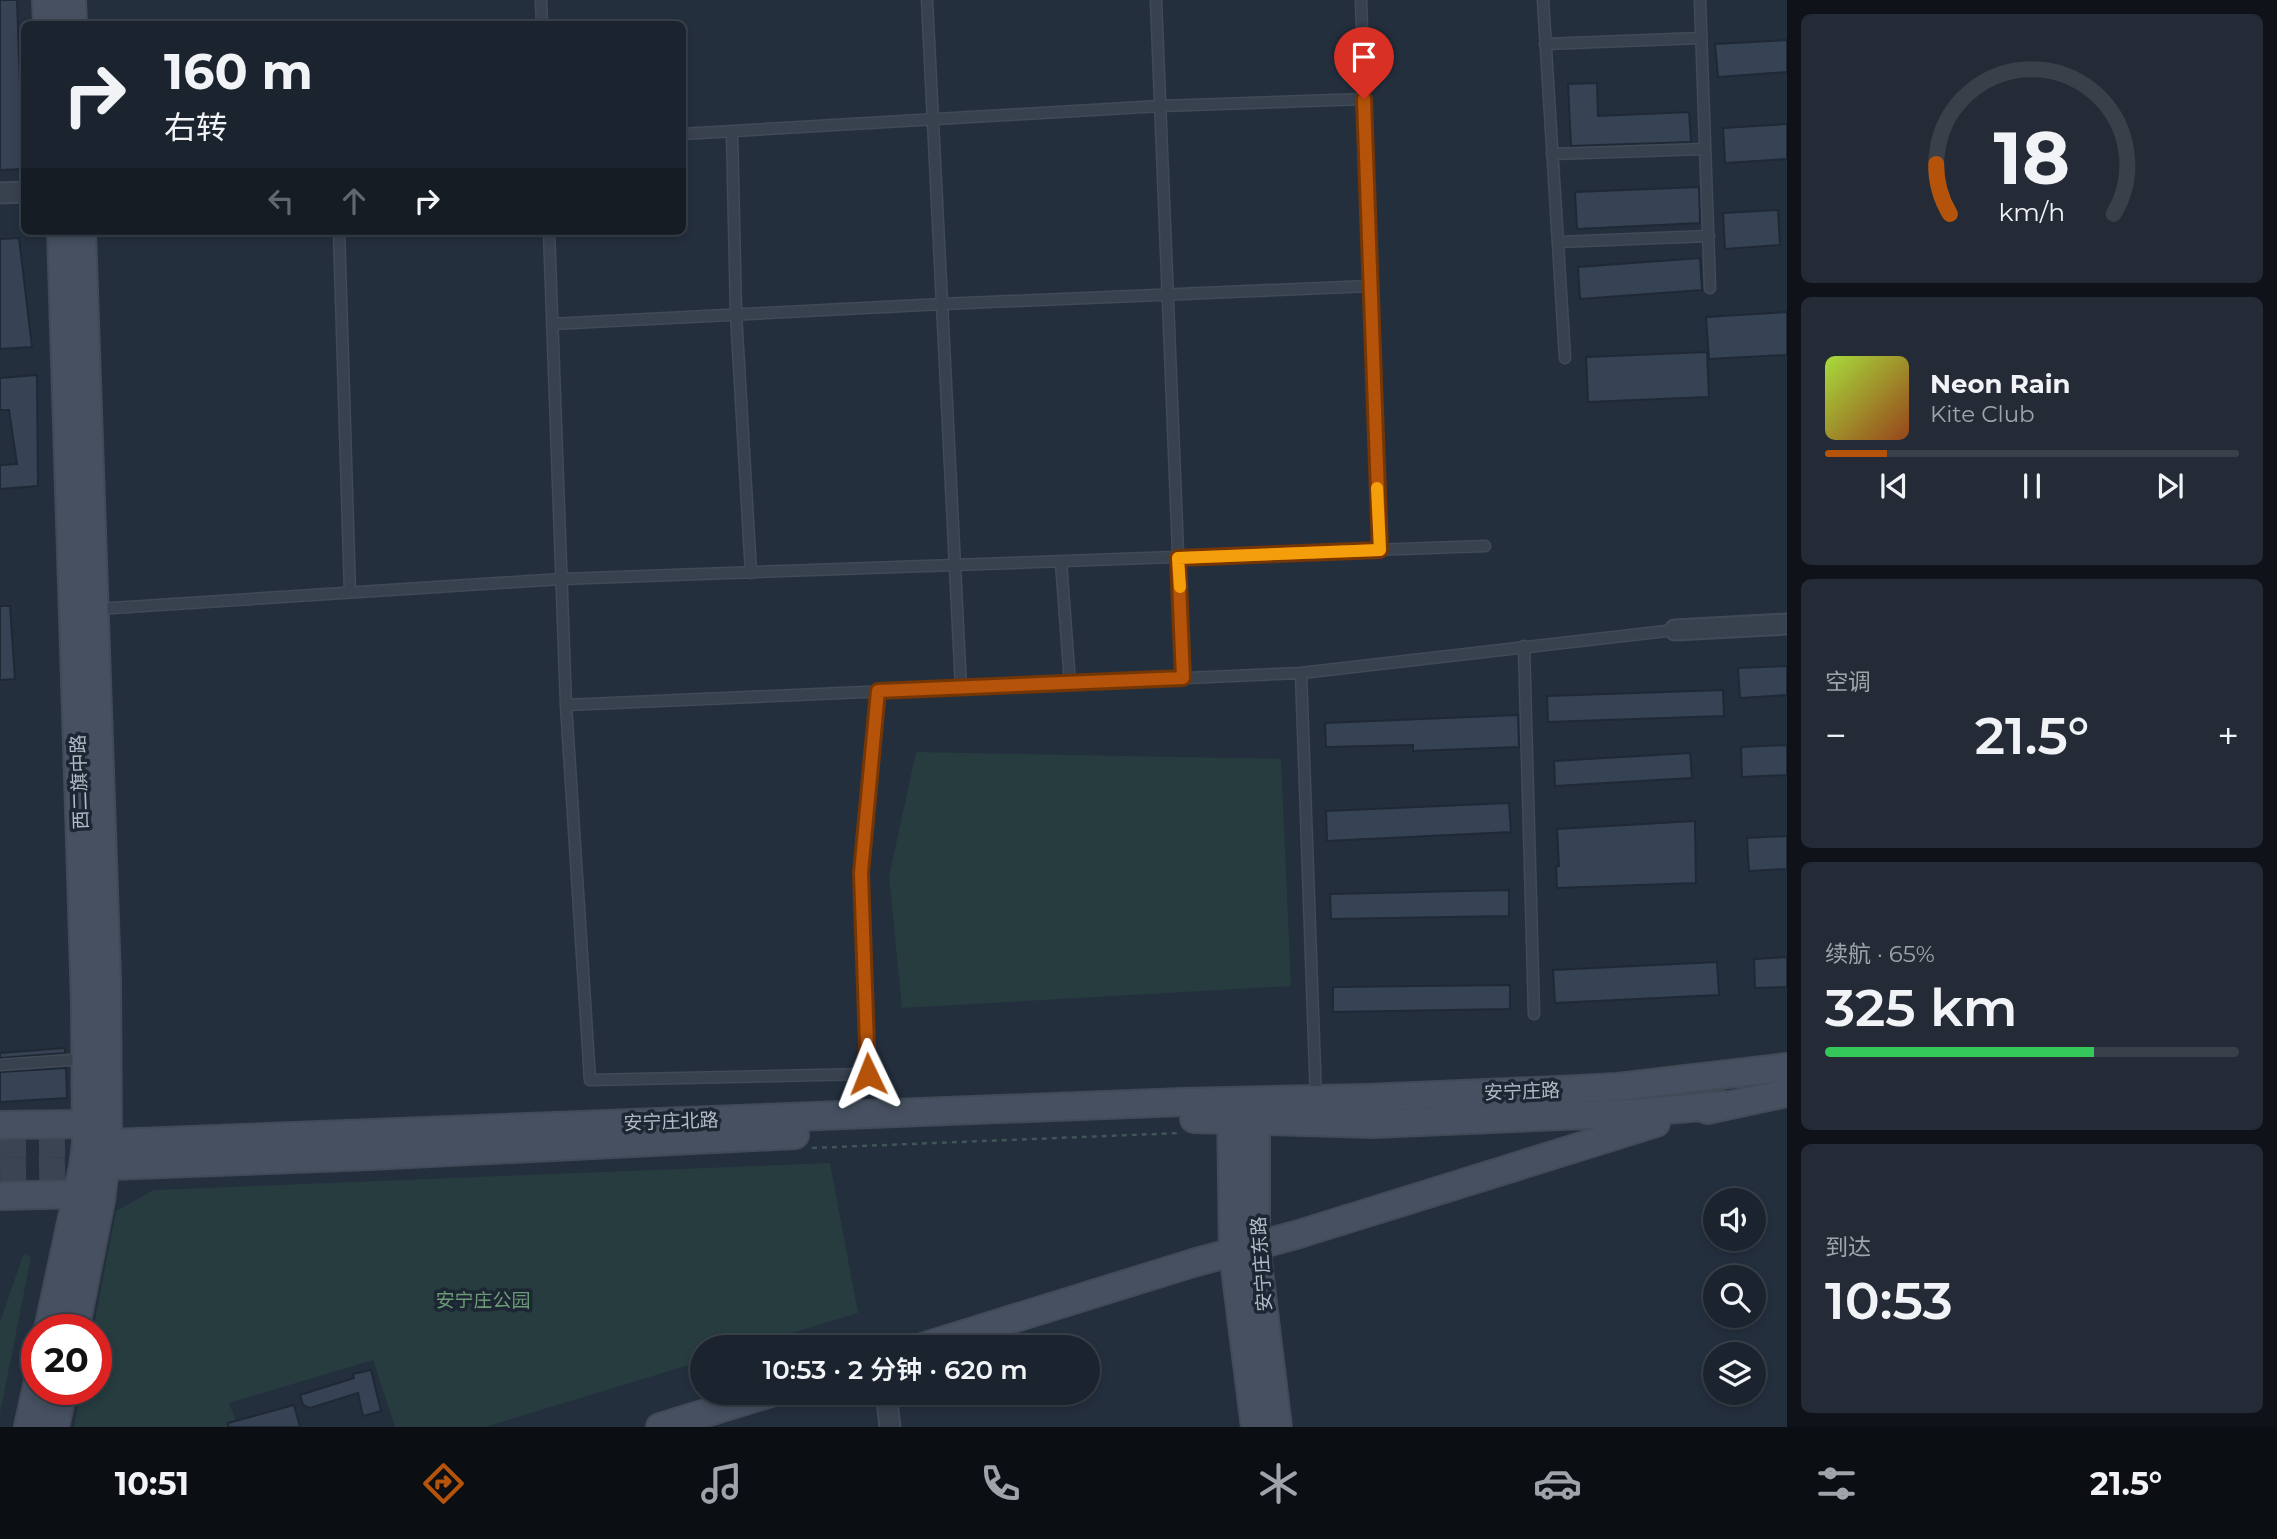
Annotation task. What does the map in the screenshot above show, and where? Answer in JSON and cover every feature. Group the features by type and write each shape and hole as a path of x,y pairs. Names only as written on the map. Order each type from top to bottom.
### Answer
{"main road":[{"path":"46,0 47,21"},
{"path":"72,0 73,21"},
{"name":"西二旗中路","path":"61,235 85,975 85,1059 93,1149 101,1200 78,1314"},
{"name":"西二旗中路","path":"51,1314 77,1194 93,1149 107,981 82,235"},
{"name":"安宁庄路","path":"1244,1111 1316,1099 1618,1087 1787,1067"},
{"name":"安宁庄路","path":"962,1335 1519,1167 1618,1133 1724,1105 1787,1093"},
{"name":"安宁庄路","path":"1244,1111 1374,1124 1630,1113 1724,1105"},
{"name":"安宁庄北路","path":"0,1125 93,1149 1244,1111"},
{"name":"安宁庄东路","path":"1244,1111 1245,1249 1255,1427"},
{"path":"0,1196 77,1194"},
{"name":"安宁庄东路","path":"1245,1249 1278,1427"},
{"path":"28,1427 33,1405"},
{"path":"55,1427 60,1405"},
{"path":"660,1427 732,1405"}],"street":[{"path":"0,193 21,192"},
{"path":"1675,630 1787,624"},
{"path":"887,1405 890,1427"}],"lane":[{"path":"541,0 542,21"},
{"path":"927,0 961,688"},
{"path":"1156,0 1183,678"},
{"path":"1361,0 1380,550"},
{"path":"1543,0 1564,358"},
{"path":"1700,0 1710,288"},
{"path":"1545,44 1701,38"},
{"path":"686,134 1160,106 1364,99"},
{"path":"732,131 736,314 751,573"},
{"path":"1552,154 1705,149"},
{"path":"338,235 350,592"},
{"path":"549,235 566,705 590,1080 868,1074 861,873 878,691"},
{"path":"1558,242 1709,236"},
{"path":"552,324 1370,286"},
{"path":"93,610 561,579 1485,546"},
{"path":"1061,562 1070,683"},
{"path":"566,705 1301,673 1675,630"},
{"path":"1524,646 1534,1014"},
{"path":"1301,673 1316,1099"},
{"path":"0,1065 85,1059"}],"green space":[{"path":"916,752 1281,759 1291,986 902,1008 889,877"},
{"name":"安宁庄公园","path":"830,1163 858,1313 785,1335 690,1335 690,1365 485,1427 395,1427 373,1360 229,1403 238,1427 74,1427 78,1405 112,1405 112,1314 96,1314 116,1211 154,1190"},
{"path":"24,1253 31,1257 0,1413 0,1322"}],"building":[{"path":"0,0 17,0 21,169 0,170"},
{"path":"1787,40 1787,72 1718,77 1715,44"},
{"path":"1597,83 1598,116 1689,112 1691,142 1571,146 1568,84"},
{"path":"1787,124 1787,159 1725,163 1723,128"},
{"path":"1699,187 1700,223 1577,229 1575,192"},
{"path":"1778,210 1780,245 1725,249 1723,213"},
{"path":"19,238 32,347 0,349 0,239"},
{"path":"1700,258 1702,290 1580,299 1578,267"},
{"path":"1787,312 1787,355 1709,359 1706,317"},
{"path":"1707,352 1709,397 1588,402 1586,357"},
{"path":"37,375 38,486 0,489 0,465 17,464 9,410 0,410 0,378"},
{"path":"0,606 10,606 15,679 0,680"},
{"path":"1787,666 1787,695 1740,698 1738,668"},
{"path":"1723,690 1724,716 1548,722 1547,696"},
{"path":"1518,715 1519,747 1413,751 1413,745 1326,747 1325,723"},
{"path":"1787,745 1787,775 1742,777 1741,747"},
{"path":"1690,753 1692,778 1555,786 1554,761"},
{"path":"1509,803 1511,832 1327,841 1326,811"},
{"path":"1695,821 1696,883 1557,888 1557,829"},
{"path":"1787,836 1787,869 1749,871 1747,838"},
{"path":"1509,890 1509,916 1331,919 1330,894"},
{"path":"1787,957 1787,987 1755,988 1754,959"},
{"path":"1717,962 1719,995 1555,1003 1553,970"},
{"path":"1510,985 1510,1009 1333,1012 1333,987"},
{"path":"65,1048 65,1053 0,1058 0,1053"},
{"path":"66,1068 67,1098 0,1102 0,1072"},
{"path":"371,1370 381,1411 363,1416 358,1393 310,1408 303,1405 300,1395 354,1378 353,1374"},
{"path":"294,1405 300,1427 228,1427 228,1423"}],"tunnel":[{"path":"0,1145 86,1144"},
{"path":"0,1169 83,1167"}],"slow traffic":[{"path":"1180,587 1178,558 1380,550 1377,488"}],"route":[{"path":"868,1074 861,873 878,691 1183,678 1178,558 1380,550 1364,99"}]}
